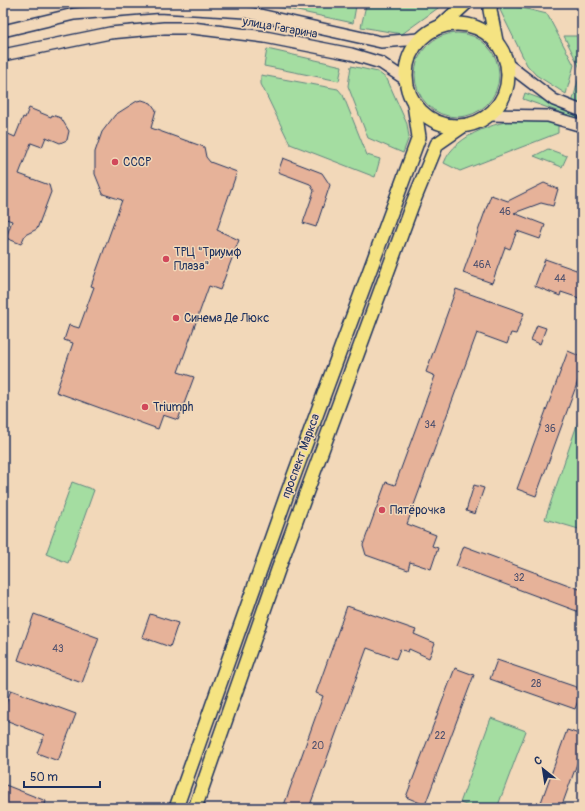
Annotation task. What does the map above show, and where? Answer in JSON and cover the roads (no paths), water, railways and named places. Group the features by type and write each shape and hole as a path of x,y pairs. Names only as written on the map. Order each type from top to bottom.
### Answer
{"main road":[{"path":"442,24 472,26 485,32 496,41 503,52 507,64 508,78 506,92 499,105 489,115 477,122 463,126 449,126 435,122 423,114 414,104 408,92 405,79 406,64 411,50 419,39 430,30 442,24 466,3"},
{"path":"491,3 490,10 496,41"},
{"name":"улица Гагарина","path":"3,31 74,14 159,7 246,12 381,42 419,39"},
{"name":"улица Гагарина","path":"3,55 110,33 164,28 192,28 265,37 352,54 381,63 405,79"},
{"path":"507,64 554,100 582,111"},
{"name":"проспект Маркса","path":"176,808 261,564 419,137 414,104"},
{"path":"489,115 548,116 582,126"},
{"name":"проспект Маркса","path":"195,808 278,570 412,205 437,144 463,126"}],"place":[{"name":"СССР","path":"115,162"},
{"name":"ТРЦ \"Триумф Плаза\"","path":"166,259"},
{"name":"Синема Де Люкс","path":"176,318"},
{"name":"Triumph","path":"145,407"},
{"name":"Пятёрочка","path":"382,510"}]}
